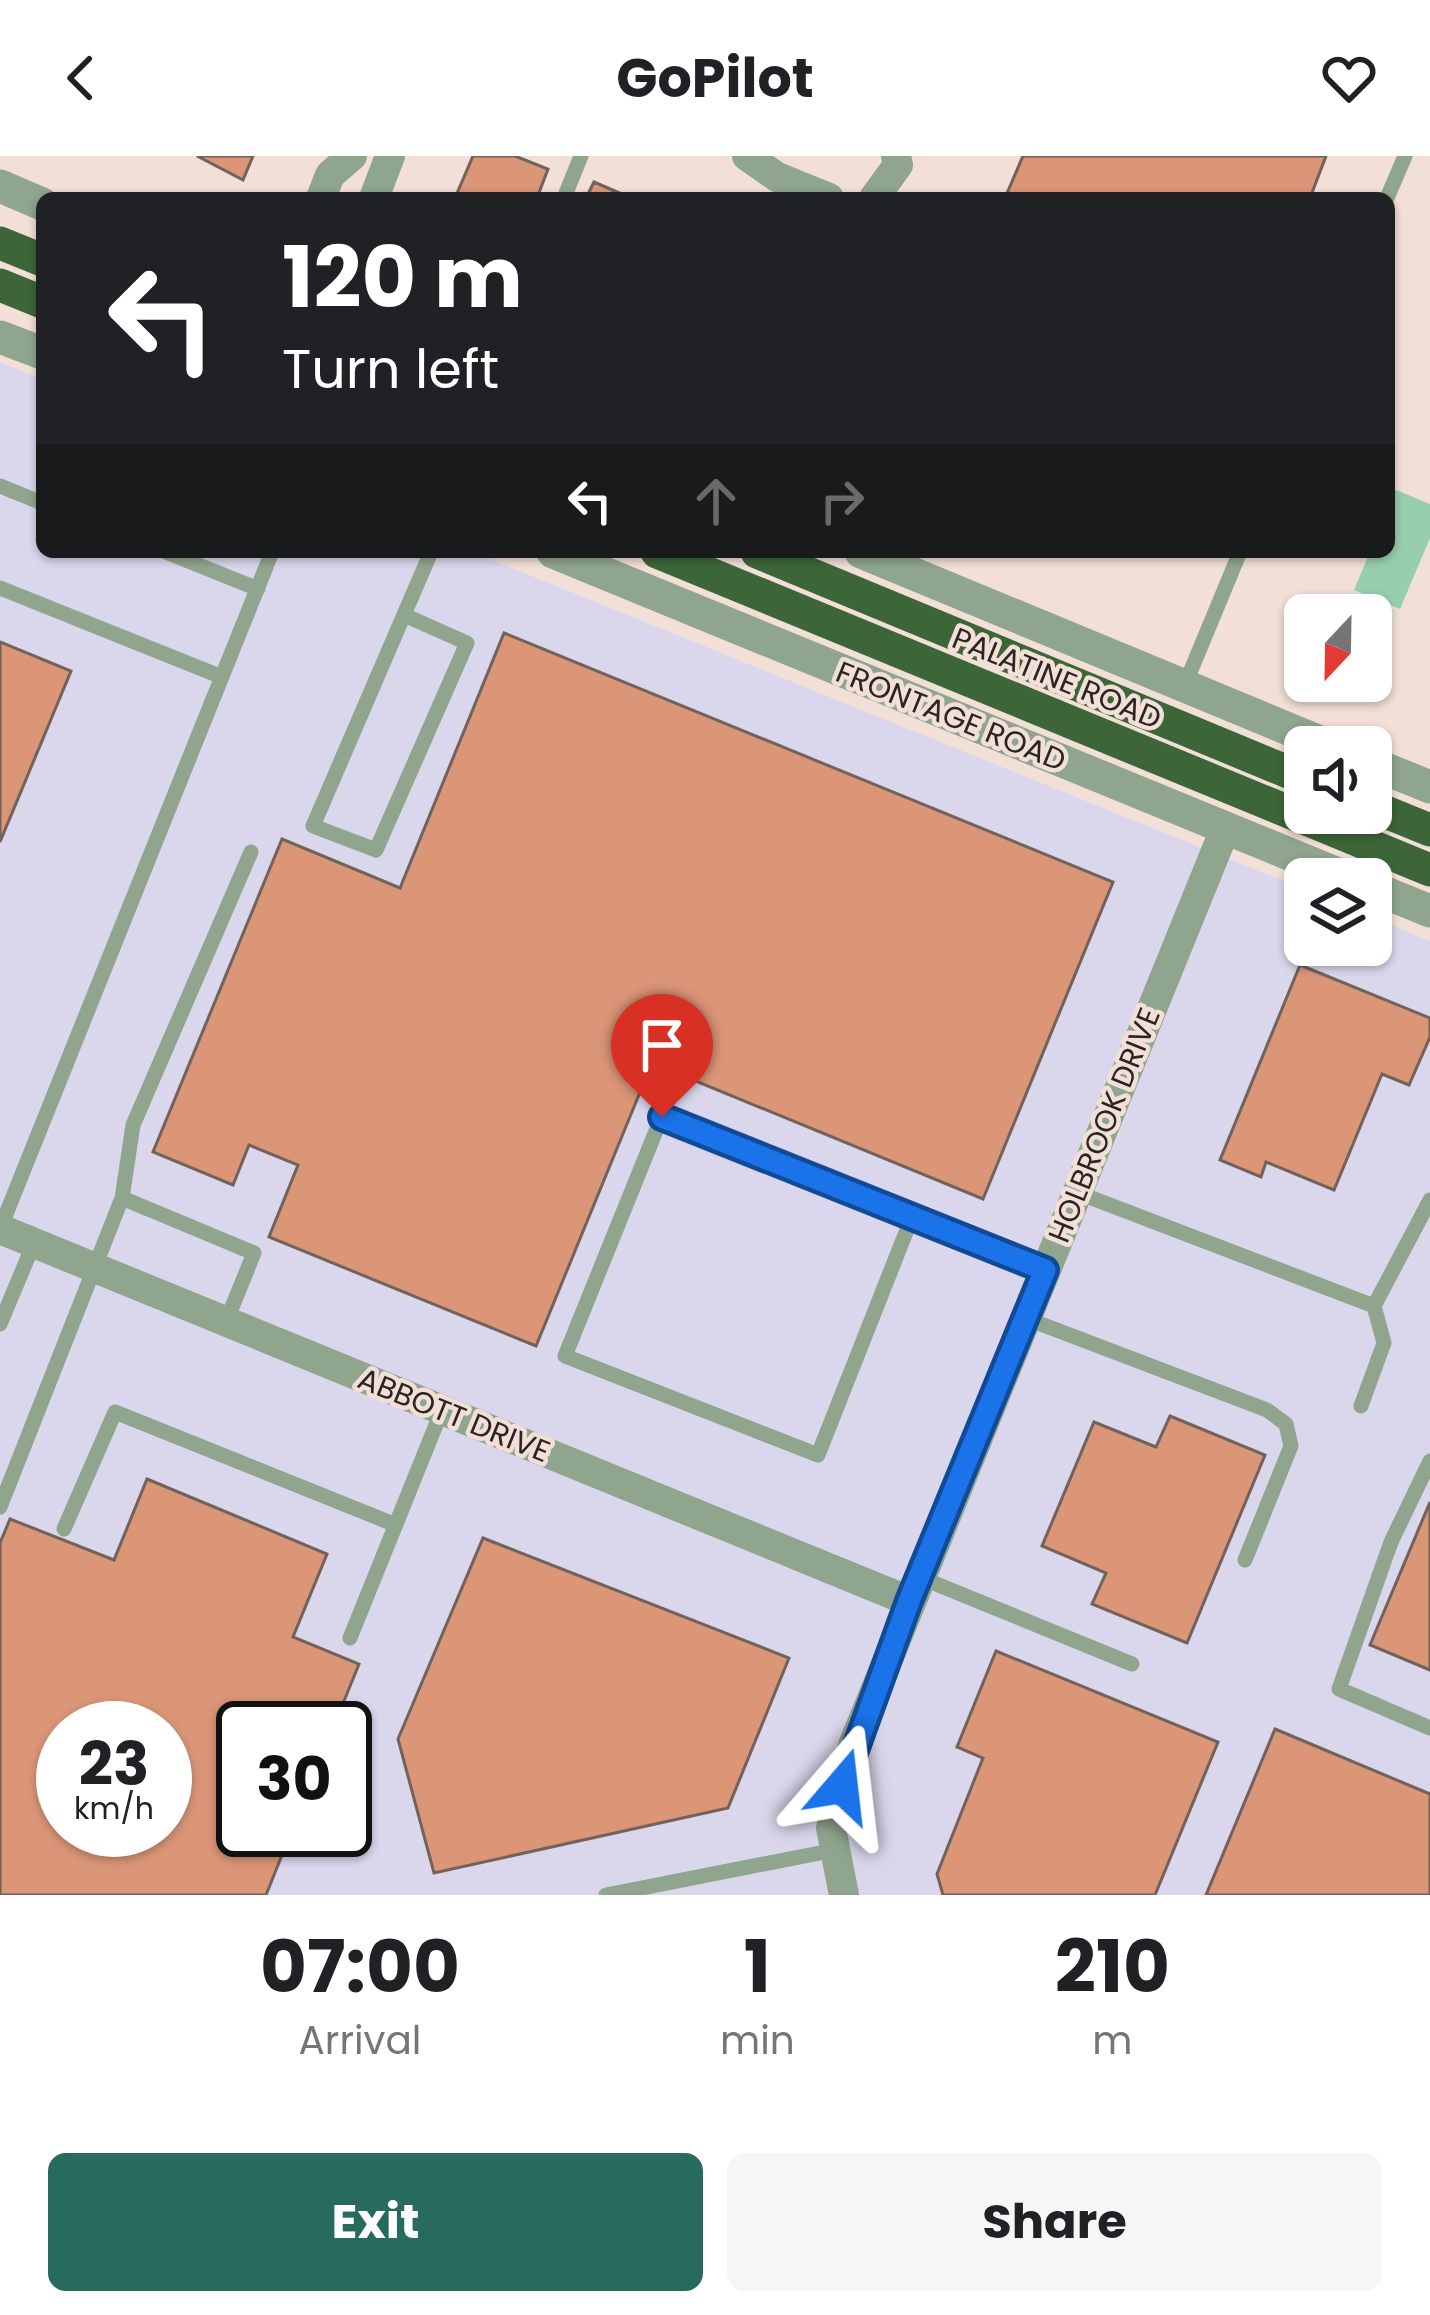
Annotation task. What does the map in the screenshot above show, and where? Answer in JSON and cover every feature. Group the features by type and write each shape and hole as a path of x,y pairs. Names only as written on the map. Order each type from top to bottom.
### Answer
{"highway":[{"path":"0,242 36,257"},
{"path":"0,285 36,300"},
{"name":"PALATINE ROAD","path":"672,558 1421,867"},
{"name":"PALATINE ROAD","path":"772,558 1284,769"},
{"path":"1392,815 1430,830"}],"street":[{"path":"323,192 330,175 352,156"},
{"path":"376,192 390,156"},
{"path":"747,156 777,177 814,192"},
{"path":"878,192 898,165 896,156"},
{"path":"0,186 36,201"},
{"path":"0,337 36,351"},
{"name":"FRONTAGE ROAD","path":"568,558 1298,858"},
{"path":"875,558 1284,728"},
{"path":"1392,772 1430,787"},
{"name":"HOLBROOK DRIVE","path":"844,1895 831,1828 854,1743 1225,829"},
{"path":"1392,896 1430,911"},
{"name":"ABBOTT DRIVE","path":"0,1229 442,1410 914,1589"}],"lane":[{"path":"566,192 580,156"},
{"path":"1390,192 1405,156"},
{"path":"0,486 36,501"},
{"path":"181,558 258,589"},
{"path":"0,1229 270,558"},
{"path":"404,615 467,643 376,850 313,826 428,558"},
{"path":"1184,687 1238,558"},
{"path":"0,588 222,676"},
{"path":"0,1508 98,1269 122,1198 133,1124 251,852"},
{"path":"912,1217 818,1455 565,1356 662,1117 1045,1270"},
{"path":"1076,1192 1374,1306"},
{"path":"122,1198 254,1252 226,1322"},
{"path":"1361,1406 1384,1343 1374,1306 1430,1200"},
{"path":"0,1324 34,1243"},
{"path":"1025,1318 1267,1409 1286,1424 1291,1446 1245,1560"},
{"path":"350,1638 442,1410"},
{"path":"64,1529 115,1412 396,1525"},
{"path":"1430,1461 1391,1542 1340,1690 1430,1728"},
{"path":"914,1589 1132,1664"},
{"path":"606,1895 835,1850"}],"shaded area":[{"path":"0,362 36,377 36,558 487,558 1284,881 1284,966 1392,966 1392,926 1430,941 1430,1895 0,1895"}],"green space":[{"path":"1396,490 1430,504 1430,538 1400,609 1392,606 1392,594 1354,590 1367,558 1395,558"}],"building":[{"path":"197,156 253,156 243,180"},
{"path":"473,156 515,156 548,169 539,192 458,192"},
{"path":"1023,156 1326,156 1312,192 1008,192"},
{"path":"594,182 617,192 589,192"},
{"path":"504,633 1113,882 983,1199 652,1063 536,1346 269,1237 298,1165 249,1145 233,1185 153,1152 282,839 400,888"},
{"path":"0,642 71,671 0,842"},
{"path":"1300,966 1430,1018 1430,1037 1409,1085 1382,1074 1334,1190 1266,1162 1261,1177 1220,1160"},
{"path":"1170,1416 1265,1455 1187,1643 1092,1604 1106,1573 1042,1546 1094,1422 1156,1447"},
{"path":"147,1479 327,1554 293,1637 359,1664 344,1701 216,1701 216,1857 281,1857 266,1895 0,1895 0,1543 10,1519 114,1560"},
{"path":"1430,1502 1430,1670 1370,1645"},
{"path":"483,1538 789,1658 728,1808 434,1873 398,1739"},
{"path":"996,1651 1218,1742 1155,1895 943,1895 937,1874 983,1758 957,1747"},
{"path":"1275,1729 1430,1794 1430,1895 1206,1895"}],"route":[{"path":"662,1117 1045,1270 909,1601 842,1786"}]}
